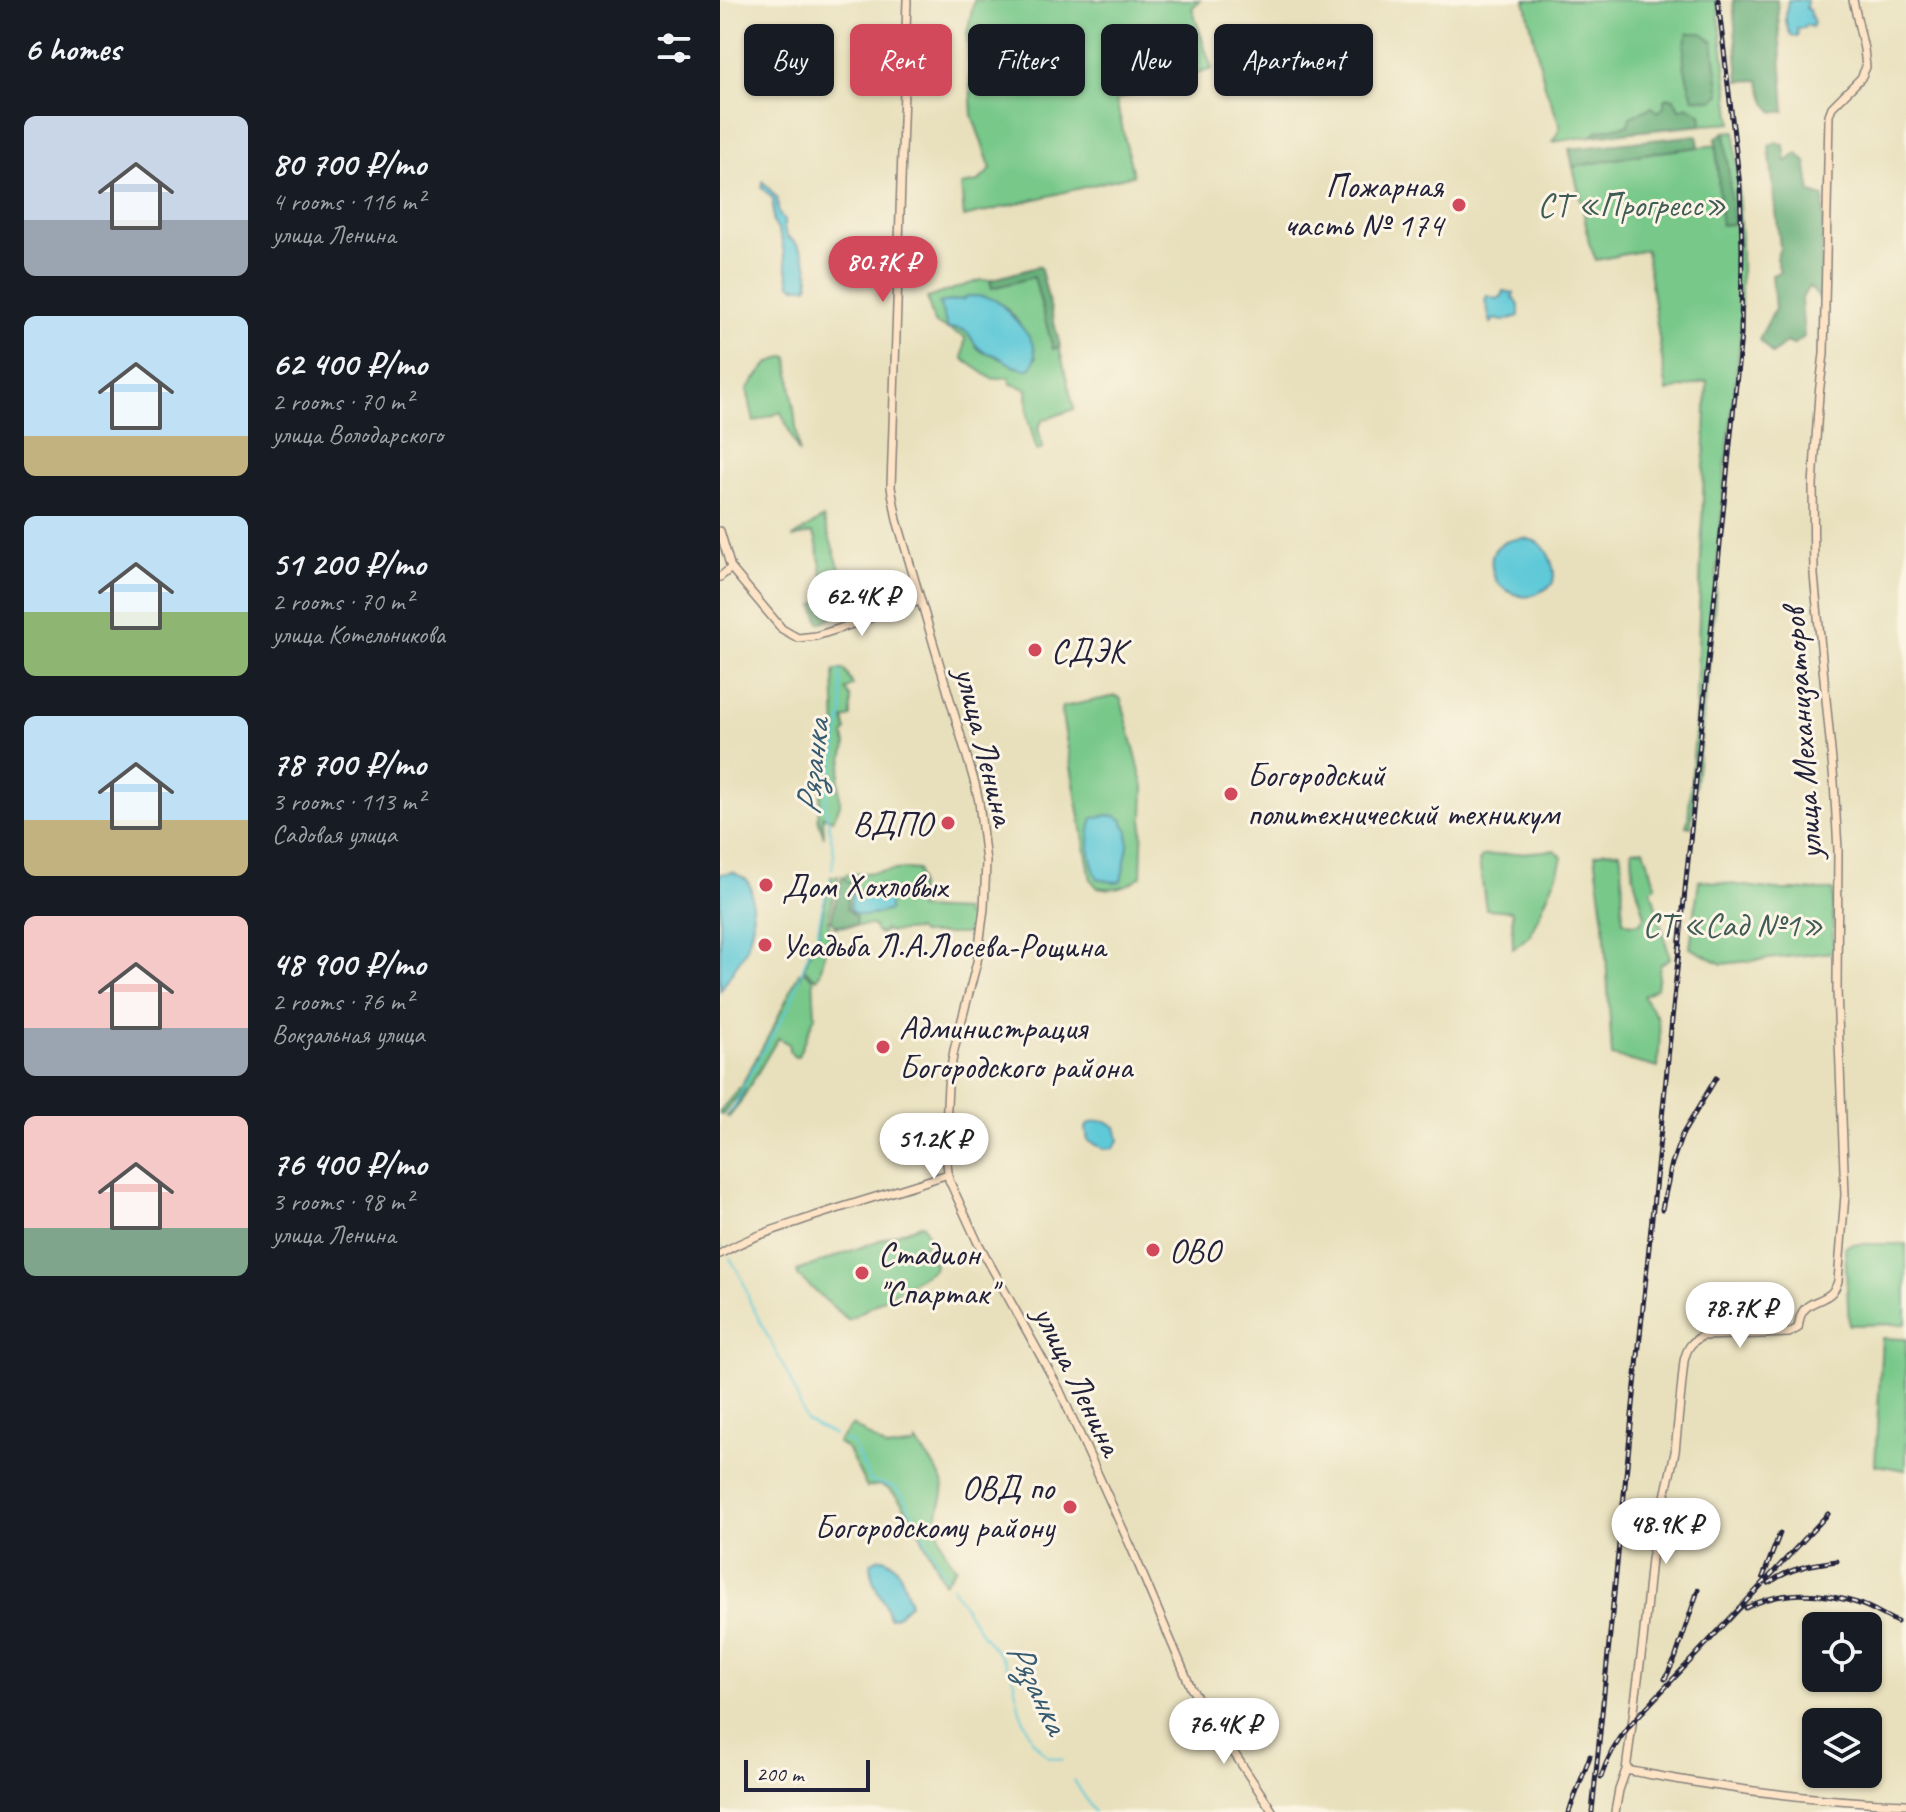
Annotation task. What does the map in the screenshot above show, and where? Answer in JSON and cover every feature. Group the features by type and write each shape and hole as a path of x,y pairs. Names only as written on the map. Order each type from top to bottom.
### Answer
{"street":[{"name":"улица Ленина","path":"907,0 891,487 920,601 975,784 986,862 982,936 948,1085 945,1147 948,1174 977,1241 1059,1389 1191,1688 1273,1812"},
{"name":"улица Механизаторов","path":"1626,1770 1651,1559 1675,1452 1687,1349 1702,1336 1789,1333 1798,1328 1805,1310 1836,1289 1845,1195 1837,990 1838,850 1814,575 1813,485 1824,354 1829,115 1832,107 1861,78 1866,67 1853,0"},
{"path":"720,531 731,568 782,629 798,638 816,636 920,601"},
{"path":"720,577 731,568"},
{"path":"720,1254 762,1233 948,1174"},
{"path":"1615,1812 1626,1770 1796,1798 1906,1804"}],"green space":[{"path":"974,0 1200,0 1192,8 1197,24 1101,24 1101,96 1128,96 1116,100 1133,175 964,217 961,185 978,182 991,169 972,115 971,96 1085,96 1085,24 969,24"},
{"path":"1525,0 1717,0 1732,123 1702,125 1701,114 1679,109 1674,99 1658,113 1628,125 1597,131 1592,136 1553,142 1560,125 1545,86"},
{"path":"1733,0 1777,0 1785,111 1774,112 1766,103 1759,80 1739,81"},
{"path":"1198,26 1212,69 1198,74"},
{"path":"1688,33 1702,33 1713,42 1720,95 1713,100 1693,98 1684,58"},
{"path":"1667,97 1674,99 1679,109 1687,106 1701,114 1702,125 1592,136 1597,131 1628,125 1630,117 1652,107 1658,112 1664,107"},
{"name":"СТ «Прогресс»","path":"1735,131 1741,242 1741,335 1691,827 1686,826 1695,732 1707,381 1667,392 1646,250 1596,260 1589,243 1573,167 1716,145 1721,224 1732,224 1725,132"},
{"path":"1725,132 1733,224 1721,225 1716,138"},
{"path":"1697,135 1699,147 1573,167 1569,149"},
{"path":"1776,142 1784,145 1786,162 1797,153 1806,162 1811,193 1824,197 1820,299 1809,286 1801,300 1804,337 1793,345 1787,342 1772,354 1759,339 1775,309 1772,275 1780,272 1776,258 1780,248 1769,146"},
{"path":"1040,266 1060,346 1053,349 1034,277 992,288 990,280"},
{"path":"1034,277 1053,348 1059,347 1074,409 1043,420 1038,428 1043,448 1037,451 1028,419 1027,389 1011,384 1009,377 992,379 963,359 965,337 934,323 927,298 981,280 990,280 992,288","holes":["988,299 1003,305 1030,342 1036,358 1016,367 979,350 964,331 948,329 939,303"]},
{"path":"788,357 799,453 781,412 754,422 747,389 768,364"},
{"path":"823,518 840,569 833,617 820,623 814,605 824,600 826,595 816,539 812,533 793,537"},
{"path":"834,670 845,670 853,685 846,690 851,699 851,717 844,719 847,731 839,779 840,805 833,820 823,816 824,837 818,818 825,763 832,751 836,733"},
{"path":"1116,696 1123,706 1144,787 1141,876 1131,883 1109,889 1097,887 1091,880 1061,710 1062,707"},
{"path":"1644,849 1656,886 1651,889 1670,958 1660,965 1657,988 1643,996 1657,1017 1660,1033 1658,1068 1612,1056 1604,921 1595,855 1605,851 1620,852 1623,921 1640,923 1645,916 1633,875 1632,850"},
{"path":"1555,850 1562,857 1558,872 1530,935 1513,949 1512,911 1486,909 1479,861 1483,856"},
{"path":"917,870 918,909 964,911 965,916 973,916 971,934 885,930 881,934 876,932 873,925 834,927 845,875"},
{"path":"831,876 838,876 828,920 830,929 817,979 804,969 817,940"},
{"path":"842,876 853,886 847,909 856,917 856,925 835,925 831,920"},
{"name":"СТ «Сад №1»","path":"1699,880 1776,890 1833,890 1833,952 1722,964 1690,948"},
{"path":"803,971 813,978 815,1016 798,1056 789,1051 789,1044 778,1038 740,1103 729,1117 726,1116 737,1105 745,1087 720,1114 741,1086 799,973 801,977"},
{"name":"Стадион \"Спартак\"","path":"923,1224 929,1237 924,1241 935,1264 934,1269 848,1320 798,1276 797,1271"},
{"path":"1851,1244 1906,1244 1906,1324 1849,1325 1845,1247"},
{"path":"1882,1338 1906,1339 1906,1470 1875,1465"},
{"path":"853,1425 887,1449 914,1445 916,1442 938,1473 943,1488 939,1532 947,1554 956,1567 944,1583 902,1503 885,1487 867,1488 848,1450 837,1442"}],"water":[{"path":"1788,0 1807,0 1806,8 1814,23 1812,27 1797,28 1798,36 1792,36 1787,28"},
{"path":"763,182 777,198 787,237 798,246 805,259 809,273 808,287 790,284 781,238 773,222 773,199 762,188"},
{"path":"1504,291 1514,293 1512,298 1519,306 1519,316 1503,321 1495,319 1491,323 1485,300 1487,296 1497,299"},
{"path":"967,296 987,297 998,302 1022,327 1034,347 1034,362 1030,369 1016,367 984,352 963,329 948,329 939,303"},
{"path":"1523,538 1543,547 1552,562 1554,574 1550,586 1525,597 1499,584 1492,569 1493,555 1500,545"},
{"path":"1108,815 1123,820 1128,831 1121,881 1114,882 1098,879 1090,849 1093,818"},
{"path":"733,872 747,880 751,888 753,923 747,948 720,991 720,874"},
{"path":"883,885 889,898 889,910 864,915 850,910 852,892"},
{"path":"1096,1121 1106,1121 1116,1127 1119,1140 1114,1148 1105,1149 1088,1141 1086,1128"},
{"path":"884,1558 898,1571 910,1603 897,1616 889,1618 871,1570 871,1563"}],"waterway":[{"name":"Рязанка","path":"832,869 834,853 825,804 843,710 840,671"},
{"name":"Рязанка","path":"727,1114 734,1107 790,1005 809,951 816,940 830,879"},
{"name":"Рязанка","path":"730,1258 791,1381 806,1421 834,1435"},
{"name":"Рязанка","path":"844,1440 853,1444 870,1481 894,1487 903,1496 946,1578"},
{"name":"Рязанка","path":"952,1587 1013,1678 1020,1711 1033,1741 1048,1757 1063,1760"},
{"name":"Рязанка","path":"1074,1780 1094,1812"}],"railway":[{"path":"1592,1812 1741,335 1740,186 1718,0"},
{"path":"1662,1209 1682,1135 1716,1078"},
{"path":"1601,1777 1613,1750 1630,1725 1828,1514"},
{"path":"1763,1577 1780,1533"},
{"path":"1769,1583 1802,1568 1837,1561"},
{"path":"1665,1679 1675,1659 1698,1590"},
{"path":"1746,1608 1786,1595 1829,1596 1862,1605 1897,1622"},
{"path":"1569,1812 1590,1756"}],"place":[{"name":"Пожарная часть № 174","path":"1459,205"},
{"name":"СДЭК","path":"1035,650"},
{"name":"Богородский политехнический техникум","path":"1231,794"},
{"name":"ВДПО","path":"948,823"},
{"name":"Дом Хохловых","path":"766,885"},
{"name":"Усадьба Л.А.Лосева-Рощина","path":"765,945"},
{"name":"Администрация Богородского района","path":"883,1047"},
{"name":"ОВО","path":"1153,1250"},
{"name":"Стадион \"Спартак\"","path":"862,1273"},
{"name":"ОВД по Богородскому району","path":"1070,1507"}]}
